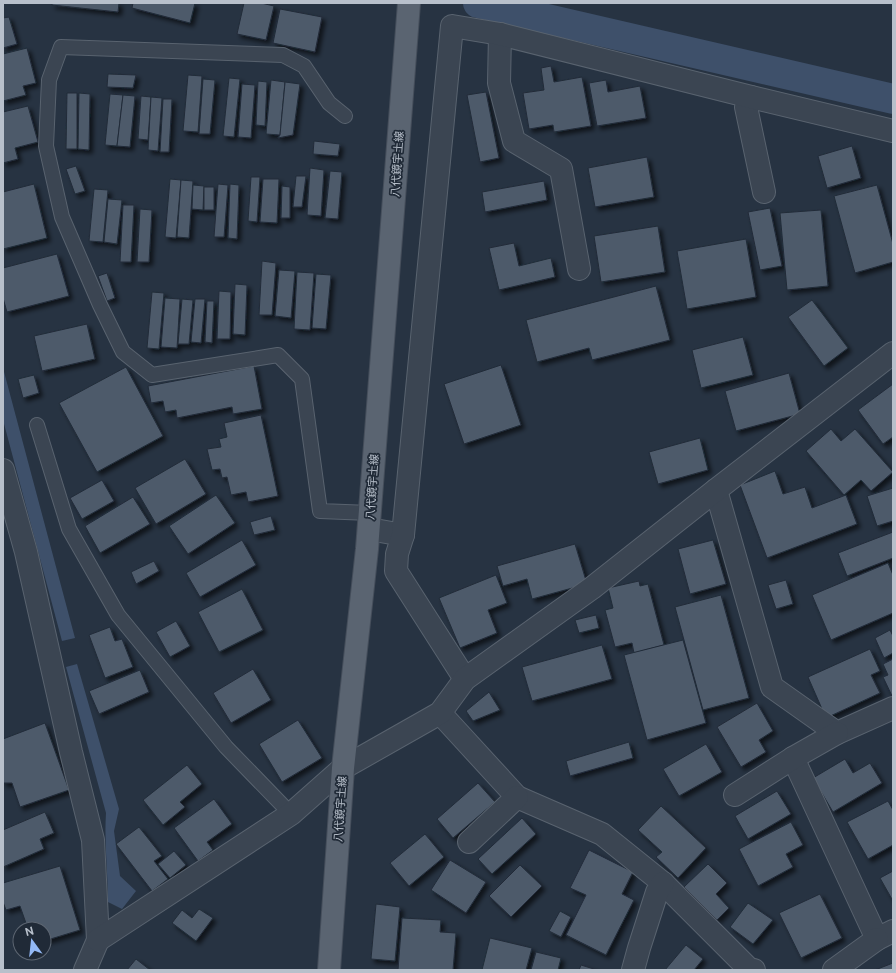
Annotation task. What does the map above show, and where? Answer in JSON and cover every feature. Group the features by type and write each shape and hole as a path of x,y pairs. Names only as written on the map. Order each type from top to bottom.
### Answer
{"main road":[{"name":"八代鏡宇土線","path":"329,970 343,768 366,557 409,8"}],"street":[{"path":"466,679 396,571 397,554 403,535 452,26 500,34 893,131"},
{"path":"500,34 499,83 514,142 561,169 579,269"},
{"path":"751,97 746,107 764,192"},
{"path":"98,940 291,814 343,768 440,713 466,679 592,588 893,353"},
{"path":"3,470 26,552 71,752 93,840 98,940 85,970"},
{"path":"716,490 772,687 837,733"},
{"path":"369,521 403,535"},
{"path":"735,795 793,758 837,733 893,708"},
{"path":"440,713 517,798 602,834 663,883 750,968 754,970"},
{"path":"793,758 885,935 834,970"},
{"path":"469,842 517,798"},
{"path":"633,970 657,892 663,883"}],"lane":[{"path":"344,116 329,103 304,66 283,55 61,47 49,80 46,146 62,217 100,305 123,352 152,375 278,355 302,379 320,511 369,521"},
{"path":"37,425 69,528 118,615 226,747 291,814"}],"water":[{"path":"3,368 75,638 62,641 3,420"},
{"path":"77,664 119,809 114,831 120,876 136,891 122,909 108,902 105,835 106,813 66,667"}],"building":[{"path":"52,3 119,3 118,12 52,5"},
{"path":"133,3 195,3 190,23 132,8"},
{"path":"244,3 261,3 274,6 266,40 237,34"},
{"path":"280,9 322,17 315,52 273,43"},
{"path":"9,17 17,44 3,48 3,18"},
{"path":"27,48 36,83 23,86 26,95 3,101 3,54"},
{"path":"551,66 554,82 582,77 591,126 554,132 553,125 529,129 523,93 544,90 541,68"},
{"path":"108,74 136,75 133,88 107,87"},
{"path":"188,75 202,76 198,132 183,131"},
{"path":"229,78 240,79 234,137 223,136"},
{"path":"203,79 215,80 210,134 199,134"},
{"path":"271,80 285,82 280,135 266,134"},
{"path":"606,80 608,92 640,86 646,118 597,126 589,83"},
{"path":"258,81 267,82 265,126 256,125"},
{"path":"285,82 300,84 293,135 278,138 280,135"},
{"path":"242,84 255,85 251,138 238,137"},
{"path":"486,92 499,158 480,162 467,95"},
{"path":"67,93 77,93 77,149 66,149"},
{"path":"79,93 90,94 89,150 78,149"},
{"path":"110,94 123,95 117,146 105,145"},
{"path":"123,95 135,96 130,147 117,146"},
{"path":"141,96 151,97 148,140 138,139"},
{"path":"151,97 162,98 158,151 148,150"},
{"path":"163,99 172,99 169,152 160,152"},
{"path":"28,106 38,142 15,148 18,159 3,163 3,112"},
{"path":"314,141 340,144 338,156 313,154"},
{"path":"852,146 861,178 827,188 818,156"},
{"path":"647,157 654,197 595,207 588,168"},
{"path":"76,166 85,191 75,194 66,169"},
{"path":"310,168 324,170 321,216 307,215"},
{"path":"330,171 342,172 338,219 325,218"},
{"path":"296,176 306,176 302,207 293,207"},
{"path":"251,177 260,177 257,222 248,221"},
{"path":"170,179 181,180 176,238 165,237"},
{"path":"263,179 279,179 277,223 260,222"},
{"path":"181,180 193,181 189,238 177,237"},
{"path":"544,181 547,200 485,212 482,192"},
{"path":"34,184 47,238 3,249 3,192"},
{"path":"218,184 228,185 224,237 214,237"},
{"path":"230,184 239,185 237,239 228,238"},
{"path":"193,185 204,186 203,210 192,209"},
{"path":"877,185 893,244 893,262 855,273 834,196"},
{"path":"282,186 290,187 290,218 281,218"},
{"path":"204,187 214,187 214,210 204,210"},
{"path":"94,189 108,190 103,242 89,241"},
{"path":"108,199 122,200 117,244 104,242"},
{"path":"123,205 134,205 131,262 120,262"},
{"path":"770,208 782,266 760,270 748,212"},
{"path":"140,209 152,210 149,262 137,262"},
{"path":"821,210 828,286 787,290 780,213"},
{"path":"658,226 665,272 601,282 594,236"},
{"path":"746,239 756,297 687,309 677,251"},
{"path":"514,243 519,266 551,258 555,277 499,290 489,248"},
{"path":"57,254 69,296 7,312 3,298 3,268"},
{"path":"262,261 276,263 272,315 259,315"},
{"path":"279,270 295,271 291,318 275,316"},
{"path":"297,272 314,273 310,330 294,329"},
{"path":"107,273 115,298 107,301 98,276"},
{"path":"316,274 331,275 326,329 312,328"},
{"path":"235,284 247,285 245,335 233,334"},
{"path":"656,286 670,340 592,360 589,348 537,362 526,320"},
{"path":"219,291 231,292 230,339 217,339"},
{"path":"152,292 164,293 159,349 147,348"},
{"path":"165,298 180,299 177,348 161,347"},
{"path":"182,299 193,300 189,344 178,344"},
{"path":"195,299 205,299 201,343 191,342"},
{"path":"812,300 848,348 824,366 788,317"},
{"path":"207,301 214,301 212,343 205,342"},
{"path":"87,324 95,359 42,371 34,336"},
{"path":"743,337 753,375 701,388 692,350"},
{"path":"501,365 521,425 464,444 444,384"},
{"path":"254,366 262,409 233,414 232,407 177,418 176,410 165,412 163,401 151,403 148,386"},
{"path":"126,367 163,436 97,472 59,403"},
{"path":"789,373 800,414 736,431 725,391"},
{"path":"34,375 39,393 23,398 18,379"},
{"path":"893,384 893,437 883,444 858,410"},
{"path":"261,415 278,496 248,502 246,492 231,495 227,477 222,478 220,469 212,470 207,449 221,447 219,439 227,437 224,423"},
{"path":"831,429 841,441 855,429 893,472 871,491 861,480 844,495 806,451"},
{"path":"700,438 708,470 658,484 649,452"},
{"path":"185,459 206,494 156,524 135,488"},
{"path":"775,471 783,494 805,487 812,508 846,495 857,524 767,558 740,485"},
{"path":"102,480 114,501 82,519 70,498"},
{"path":"893,488 893,521 877,526 867,496"},
{"path":"216,495 235,523 188,554 169,526"},
{"path":"133,497 150,524 100,553 85,526"},
{"path":"271,516 275,530 254,535 250,522"},
{"path":"893,532 893,558 847,576 838,553"},
{"path":"242,540 256,565 200,597 186,573"},
{"path":"713,540 726,584 690,594 678,549"},
{"path":"575,544 587,584 532,599 527,579 503,586 497,566"},
{"path":"154,561 159,571 136,584 131,572"},
{"path":"888,563 893,575 893,613 831,640 812,595"},
{"path":"496,575 507,603 488,610 497,633 460,648 439,598"},
{"path":"786,580 793,604 776,609 768,585"},
{"path":"639,581 640,586 648,584 664,645 634,653 632,643 615,647 605,610 613,608 608,588"},
{"path":"242,589 263,630 219,652 198,612"},
{"path":"721,595 749,698 703,710 675,607"},
{"path":"596,615 599,628 579,633 575,620"},
{"path":"176,621 190,646 170,657 156,632"},
{"path":"110,627 115,641 122,639 133,667 105,678 89,635"},
{"path":"890,630 893,636 893,653 884,658 875,638"},
{"path":"683,640 706,723 647,740 624,655"},
{"path":"602,645 612,679 532,701 522,667"},
{"path":"870,649 880,671 871,675 880,693 826,718 808,677"},
{"path":"893,659 893,698 883,677 888,675 883,664"},
{"path":"253,669 271,700 231,723 213,693"},
{"path":"140,670 149,692 99,714 89,691"},
{"path":"489,692 500,710 473,721 466,711"},
{"path":"757,703 773,731 759,740 766,752 741,767 717,727"},
{"path":"298,720 322,758 282,782 259,744"},
{"path":"45,723 69,790 20,807 12,783 3,783 3,739"},
{"path":"629,742 633,758 570,776 566,761"},
{"path":"706,744 722,772 679,796 663,769"},
{"path":"845,759 853,773 870,763 882,783 833,812 813,778"},
{"path":"187,765 202,784 180,802 185,807 163,825 143,800"},
{"path":"478,783 495,802 453,838 437,819"},
{"path":"777,791 791,814 748,839 735,816"},
{"path":"214,799 232,824 207,842 213,850 198,861 174,828"},
{"path":"888,801 893,810 893,845 868,859 847,822"},
{"path":"661,806 706,848 678,878 656,857 662,852 638,830"},
{"path":"45,812 54,833 40,839 44,849 3,867 3,830"},
{"path":"522,818 536,834 492,874 478,859"},
{"path":"791,822 803,845 786,854 793,867 758,886 739,849"},
{"path":"139,827 162,856 154,861 168,879 152,891 116,844"},
{"path":"425,834 444,857 409,886 390,863"},
{"path":"589,850 633,872 622,894 634,900 606,955 566,935 586,895 570,888"},
{"path":"174,851 186,865 170,878 158,864"},
{"path":"450,860 486,882 466,913 431,890"},
{"path":"708,864 727,883 716,894 729,908 717,920 684,887"},
{"path":"520,865 542,886 511,917 489,896"},
{"path":"60,866 80,930 52,939 52,921 25,921 20,906 6,910 3,902 3,883"},
{"path":"893,871 893,901 880,878"},
{"path":"820,894 842,938 801,958 779,913"},
{"path":"748,903 773,920 753,944 730,927"},
{"path":"376,904 400,907 395,961 371,959"},
{"path":"199,909 213,918 196,941 172,923 182,910 192,918"},
{"path":"560,911 571,917 561,937 549,931"},
{"path":"402,918 441,920 440,932 456,933 453,970 398,970"},
{"path":"490,938 532,948 526,970 482,970"},
{"path":"686,945 703,959 694,970 665,970"},
{"path":"536,952 561,958 558,970 531,970"},
{"path":"136,959 150,970 127,970"},
{"path":"893,963 893,970 875,970"},
{"path":"581,965 597,970 579,970"}],"waterway":[{"path":"478,3 893,99"}]}
